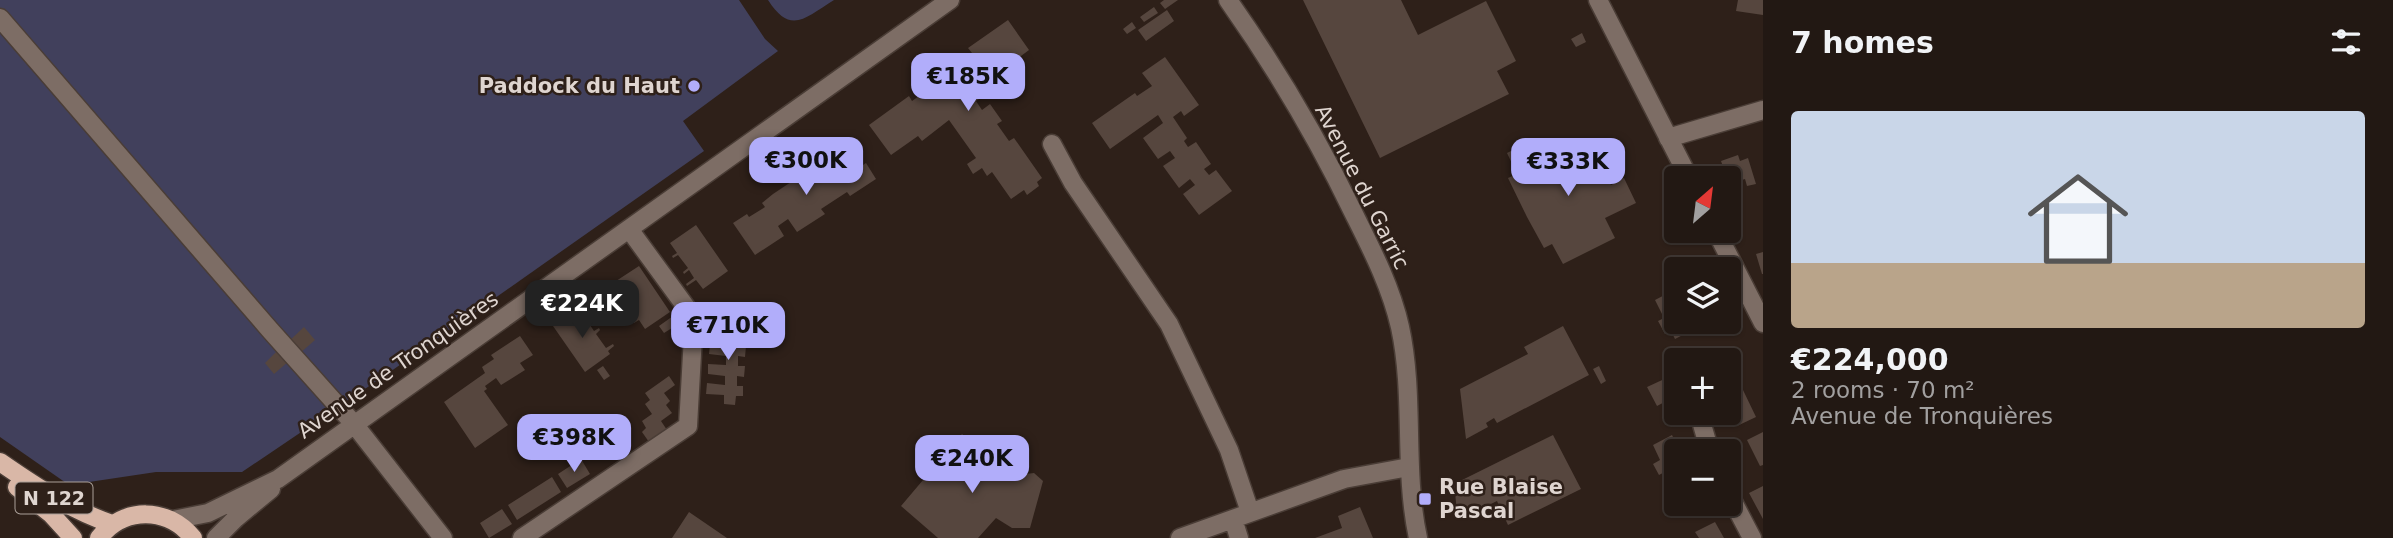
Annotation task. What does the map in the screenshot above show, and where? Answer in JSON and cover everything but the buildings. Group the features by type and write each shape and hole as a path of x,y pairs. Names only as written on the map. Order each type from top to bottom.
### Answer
{"main road":[{"name":"N 122","path":"0,462 43,492 82,514 112,524"},
{"path":"0,476 51,514 73,538"},
{"path":"99,538 112,524 124,518 148,514 173,520 193,538"}],"street":[{"name":"Avenue de Tronquières","path":"173,520 208,513 278,479 950,0"},
{"name":"Avenue du Garric","path":"1228,0 1321,145 1382,271 1400,326 1405,366 1409,467 1418,538"},
{"path":"1598,0 1683,166"},
{"path":"0,19 354,424 443,538"},
{"path":"1668,138 1763,110"},
{"path":"1052,144 1073,183 1170,324 1230,450 1250,512"},
{"path":"522,538 688,426 694,318 629,229"},
{"path":"1722,243 1763,323"},
{"path":"1180,538 1344,480 1409,467"},
{"path":"216,538 236,518 268,494 278,479"},
{"path":"1740,516 1752,538"},
{"path":"1233,519 1239,538"}],"shaded area":[{"path":"0,0 739,0 765,39 778,51 683,121 704,151 387,374 242,472 156,472 69,485 0,437"},
{"path":"768,0 834,0 807,17 792,20 784,18"}],"place":[{"name":"Paddock du Haut","path":"694,86"},
{"name":"Rue Blaise Pascal","path":"1425,499"}]}
